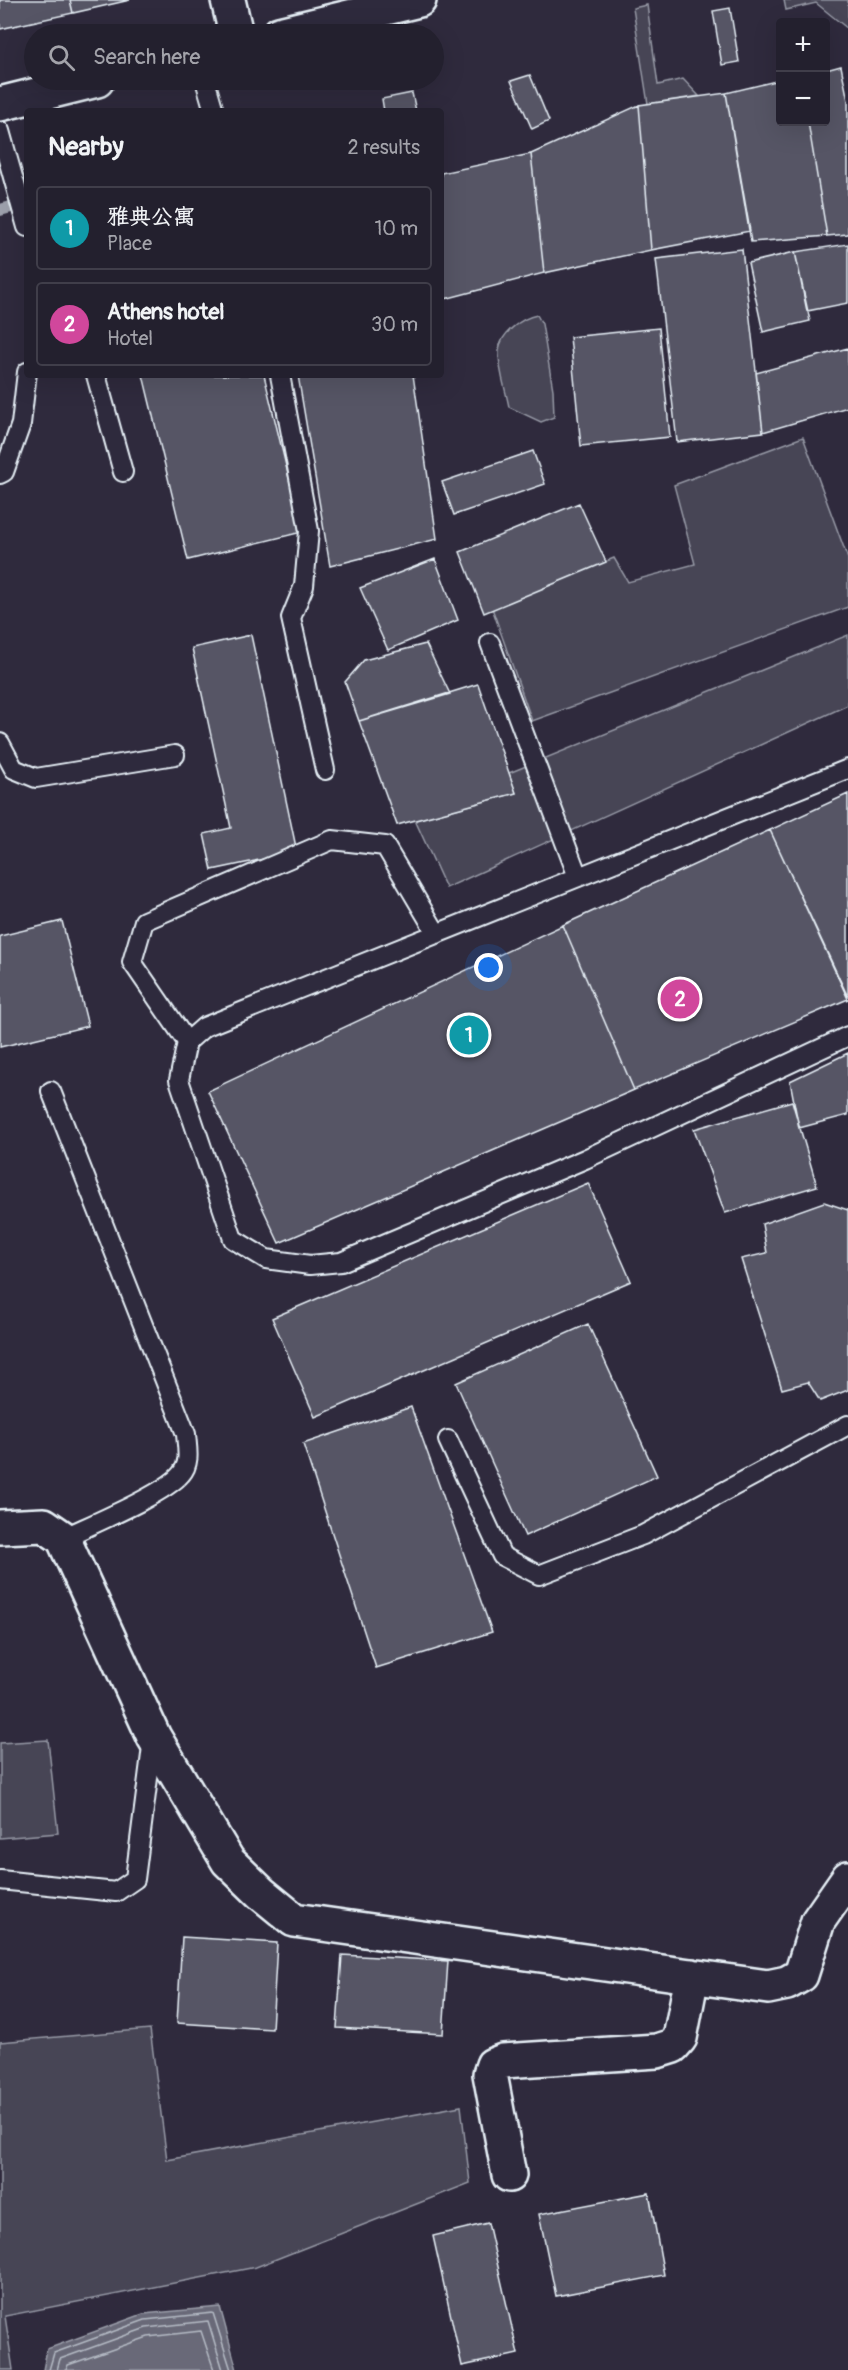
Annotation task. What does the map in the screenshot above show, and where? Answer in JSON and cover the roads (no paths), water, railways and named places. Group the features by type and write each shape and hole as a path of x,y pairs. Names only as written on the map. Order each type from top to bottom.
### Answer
{"street":[{"path":"228,0 234,24"},
{"path":"320,24 419,0"},
{"path":"0,104 57,90"},
{"path":"0,1527 44,1526 63,1538 154,1737 228,1861 261,1893 294,1920 768,1987 787,1983 801,1974 818,1921 848,1878"},
{"path":"509,2175 490,2074 493,2065 503,2061 657,2051 673,2046 680,2038 692,1976"}],"lane":[{"path":"209,90 213,108"},
{"path":"0,131 24,216"},
{"path":"0,474 4,472 21,424 26,378"},
{"path":"97,378 123,472"},
{"path":"281,378 309,531 304,585 291,618 325,770"},
{"path":"490,643 578,877"},
{"path":"0,743 14,769 36,778 175,754"},
{"path":"848,769 204,1027 187,1041 179,1080 233,1239 266,1259 310,1266 341,1262 585,1159 848,1036"},
{"path":"187,1041 132,962 144,921 332,840 386,846 437,934"},
{"path":"51,1091 186,1434 188,1458 182,1474 164,1488 63,1538"},
{"path":"448,1440 502,1556 539,1575 643,1535 848,1425"},
{"path":"0,1880 116,1892 135,1879 154,1737"}],"water":[{"path":"220,2307 237,2370 43,2370 47,2349 143,2314"}],"waterway":[{"path":"0,210 24,204"}],"place":[{"name":"Athens hotel","path":"680,999"},
{"name":"雅典公寓","path":"469,1035"}]}
